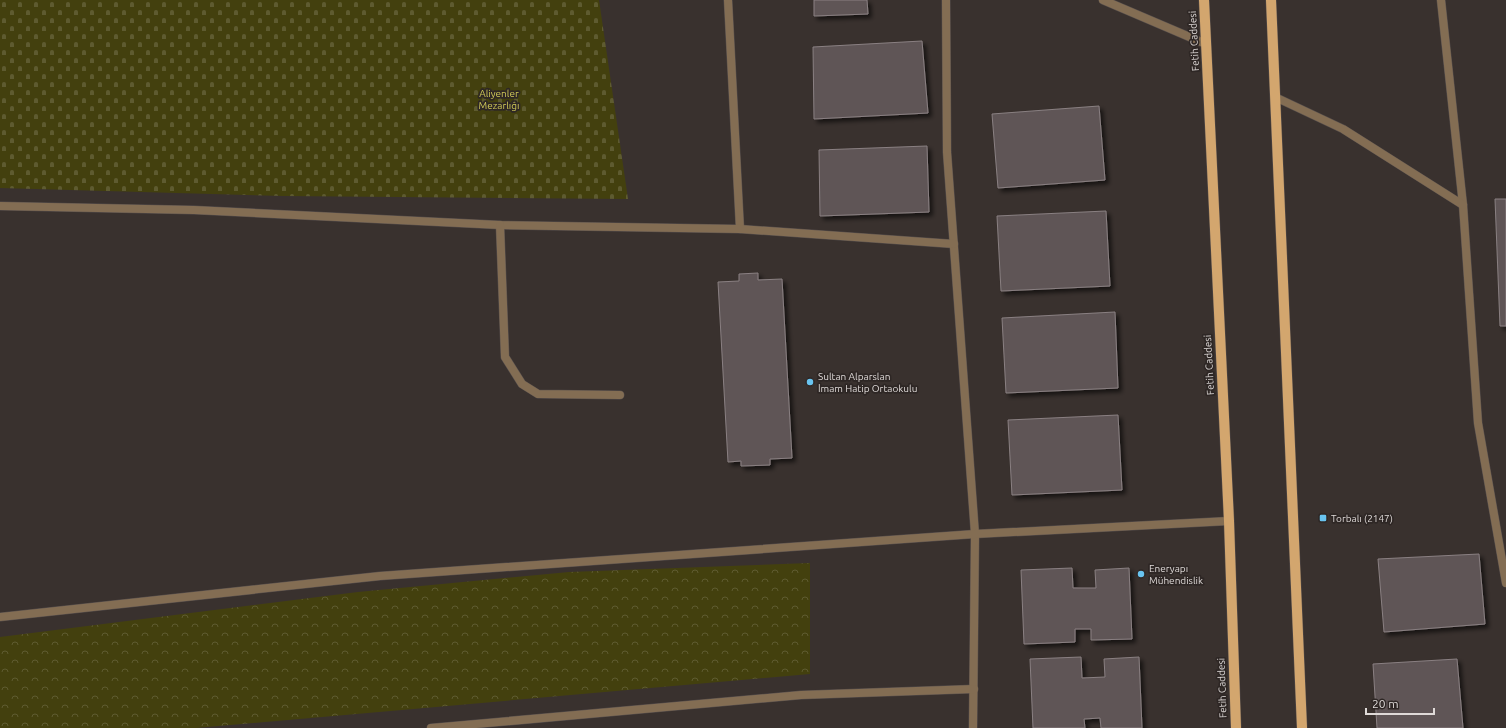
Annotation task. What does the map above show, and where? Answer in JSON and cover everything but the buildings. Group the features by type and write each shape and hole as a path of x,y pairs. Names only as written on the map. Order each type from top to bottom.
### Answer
{"main road":[{"name":"Fetih Caddesi","path":"1204,0 1229,521 1236,728"},
{"path":"1271,0 1302,728"}],"street":[{"path":"728,0 740,228"},
{"path":"946,0 947,152 975,534 973,728"},
{"path":"1103,0 1206,44"},
{"path":"1441,0 1463,205 1478,423 1506,583"},
{"path":"1275,97 1343,129 1463,205"},
{"path":"0,206 194,210 500,226 740,228 954,244"},
{"path":"500,226 505,357 522,384 538,394 620,395"},
{"path":"0,617 380,576 975,534 1229,521"},
{"path":"430,728 801,695 974,688"}],"green space":[{"name":"Aliyenler Mezarlığı","path":"0,0 599,0 628,199 283,196 0,188"},
{"path":"810,563 810,674 196,728 0,728 0,637 358,592 569,572"}],"place":[{"name":"Sultan Alparslan İmam Hatip Ortaokulu","path":"810,382"},
{"name":"Torbalı (2147)","path":"1323,518"},
{"name":"Eneryapı Mühendislik","path":"1141,574"}]}
